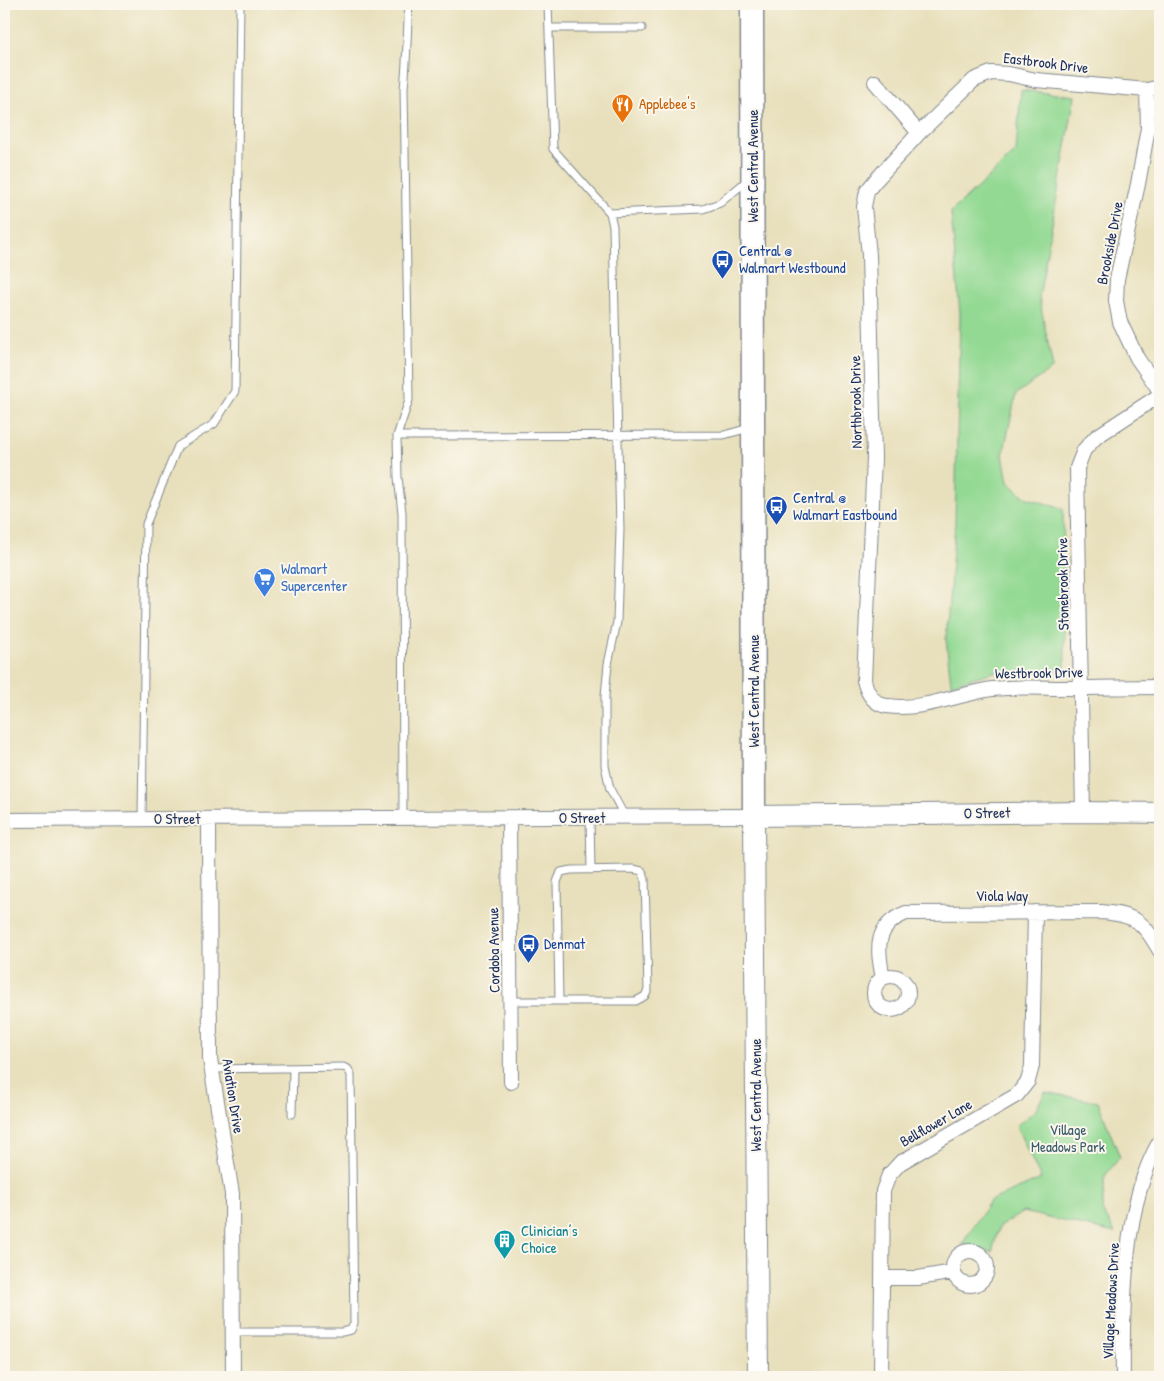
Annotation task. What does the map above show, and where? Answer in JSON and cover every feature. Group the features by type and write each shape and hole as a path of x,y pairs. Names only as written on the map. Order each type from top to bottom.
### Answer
{"main road":[{"name":"West Central Avenue","path":"752,4 754,816 758,1377"},
{"name":"O Street","path":"754,816 1083,812 1160,813"}],"street":[{"name":"Eastbrook Drive","path":"919,133 974,80 991,73 1009,74 1036,80 1154,89"},
{"path":"876,82 919,133"},
{"name":"Brookside Drive","path":"1154,89 1138,184 1117,280 1116,301 1120,322 1137,358 1160,393"},
{"name":"Northbrook Drive","path":"866,691 864,680 874,458 869,255 864,207 868,191 875,181 919,133"},
{"name":"Stonebrook Drive","path":"1083,812 1077,468 1084,450 1096,437 1160,393"},
{"name":"Westbrook Drive","path":"866,691 876,702 889,706 908,706 991,689 1160,687"},
{"name":"O Street","path":"4,820 754,816"},
{"name":"Cordoba Avenue","path":"509,818 511,1082"},
{"name":"Aviation Drive","path":"210,819 210,1059 232,1194 233,1377"},
{"name":"Viola Way","path":"883,978 879,941 884,928 893,918 906,913 1035,912 1121,914 1136,920 1149,931 1160,951"},
{"name":"Bellflower Lane","path":"881,1377 883,1191 889,1175 900,1163 1017,1095 1028,1080 1032,1066 1035,912"},
{"name":"Village Meadows Drive","path":"1123,1377 1125,1278 1132,1223 1151,1157 1160,1141"},
{"path":"882,1278 918,1278 954,1272"}],"lane":[{"path":"142,819 146,524 178,446 214,424 235,391 240,4"},
{"path":"403,818 402,513 398,477 397,436 409,400 404,88 408,53 409,4"},
{"path":"548,4 553,149 610,212 613,226 620,530 617,616 608,664 605,696 606,766 610,789 625,817"},
{"path":"549,28 642,28"},
{"path":"610,212 703,209 720,203 753,176"},
{"path":"397,436 724,435 754,426"},
{"path":"590,818 590,870"},
{"path":"511,1001 558,1001 636,1001 645,996 648,990 645,879 642,871 634,869 571,870 561,872 557,882 558,1001"},
{"path":"212,1069 343,1067 348,1069 351,1075 354,1323 351,1330 342,1332 233,1332"},
{"path":"292,1114 293,1068"}],"green space":[{"path":"1021,90 1075,96 1039,297 1053,368 1016,394 1003,455 1008,482 1025,497 1063,509 1065,670 994,672 951,684 946,639 955,524 960,314 951,212 1016,152"},
{"name":"Village Meadows Park","path":"1045,1092 1098,1102 1120,1157 1105,1176 1102,1210 1115,1233 1023,1212 999,1227 992,1252 962,1244 990,1201 1041,1179 1016,1126 1036,1110"}],"place":[{"name":"Applebee's","path":"623,123"},
{"name":"Central @ Walmart Westbound","path":"723,279"},
{"name":"Central @ Walmart Eastbound","path":"777,526"},
{"name":"Walmart Supercenter","path":"265,597"},
{"name":"Denmat","path":"528,963"},
{"name":"Clinician’s Choice","path":"505,1259"}]}
